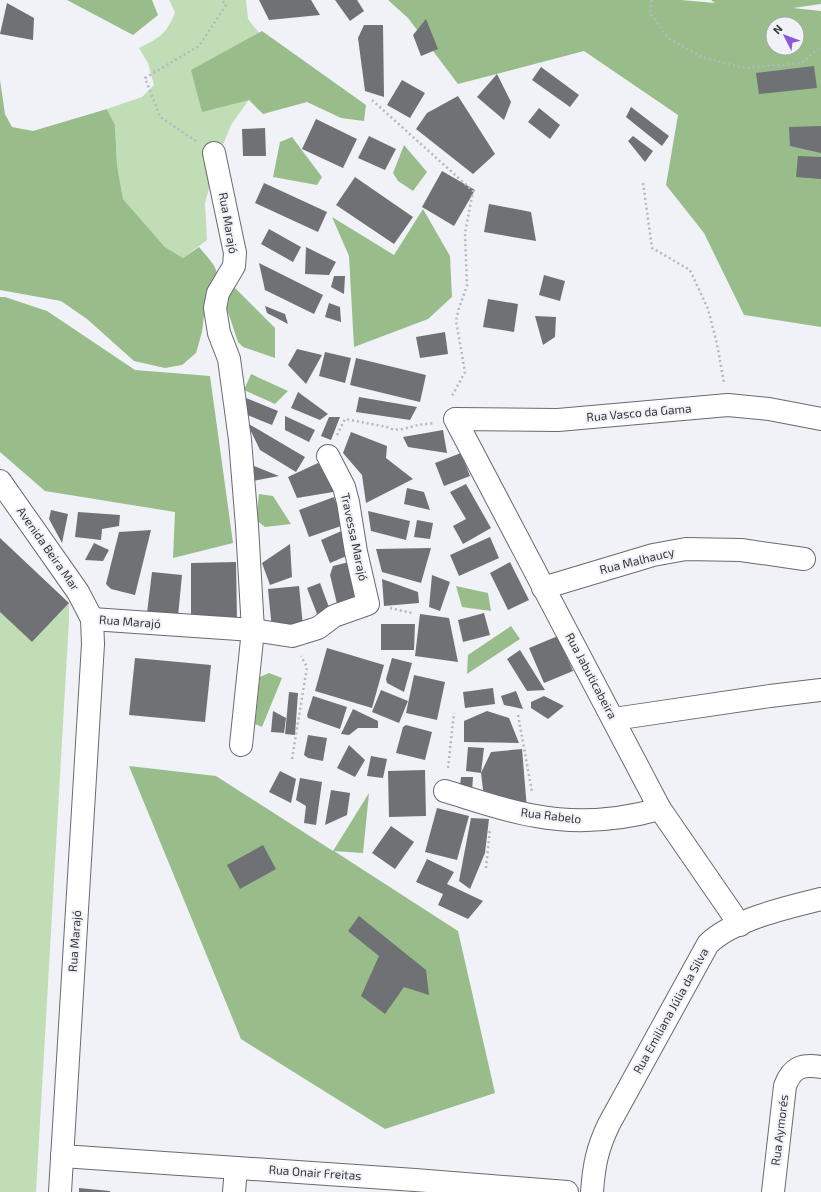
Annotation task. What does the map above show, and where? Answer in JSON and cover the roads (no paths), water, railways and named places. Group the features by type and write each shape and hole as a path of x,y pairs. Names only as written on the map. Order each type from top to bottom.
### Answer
{"street":[{"name":"Rua Marajó","path":"60,1192 93,644 92,620 253,630 248,526 240,440 229,359 218,333 215,308 218,293 234,266 235,253 214,153"},
{"name":"Rua Vasco da Gama","path":"455,419 558,420 728,405 769,409 821,419"},
{"name":"Rua Jabuticabeira","path":"455,419 660,809 740,925"},
{"name":"Travessa Marajó","path":"253,630 292,636 318,628 334,616 368,604 356,552 346,494 339,475 328,456"},
{"name":"Avenida Beira Mar","path":"0,481 78,592 92,620"},
{"name":"Rua Malhaucy","path":"543,588 653,555 686,549 741,550 804,560"},
{"path":"241,745 253,630"},
{"path":"614,719 821,690"},
{"name":"Rua Rabelo","path":"445,791 492,806 537,816 572,820 619,818 660,809"},
{"name":"Rua Emiliana Júlia da Silva","path":"592,1192 594,1168 599,1144 608,1124 708,944 717,936 740,925 779,910 821,899"},
{"name":"Rua Aymorés","path":"773,1192 785,1086 788,1077 802,1066 821,1067"},
{"name":"Rua Onair Freitas","path":"62,1156 236,1168 415,1186 567,1192"},
{"path":"234,1192 236,1168"}]}
